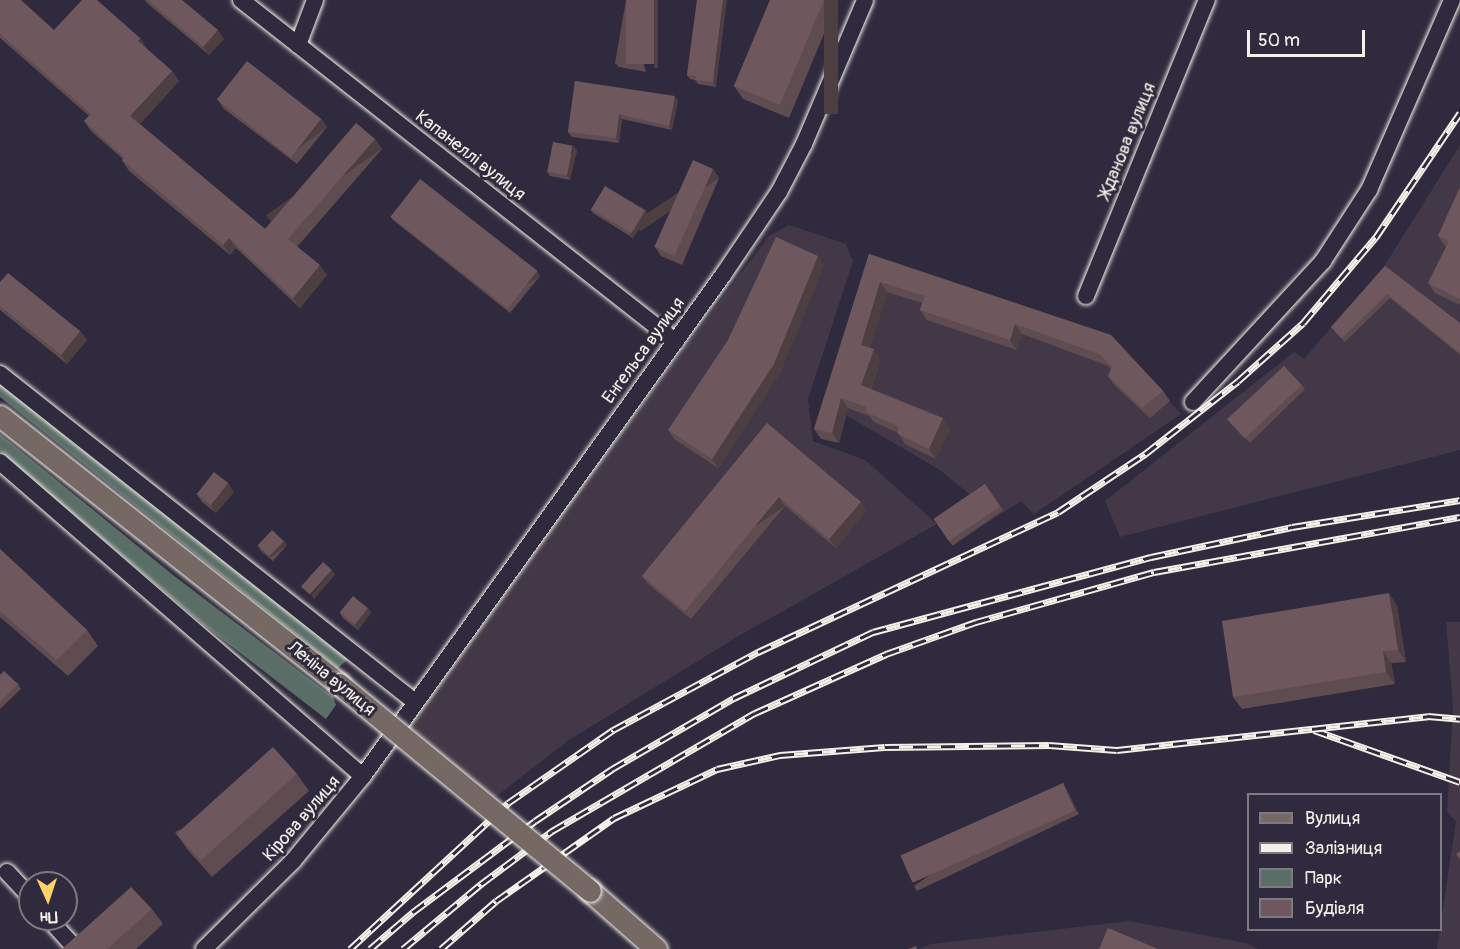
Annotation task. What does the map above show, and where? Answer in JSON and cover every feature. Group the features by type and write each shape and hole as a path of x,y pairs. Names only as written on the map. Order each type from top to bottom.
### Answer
{"main road":[{"name":"Леніна вулиця","path":"0,416 339,684 590,891 656,949"}],"street":[{"name":"Капанеллі вулиця","path":"241,0 676,342"},
{"path":"298,45 315,0"},
{"name":"Енгельса вулиця","path":"415,702 676,342 779,192 804,144 865,0"},
{"name":"Жданова вулиця","path":"1086,296 1207,0"},
{"path":"1193,402 1329,252 1369,190 1452,0"},
{"name":"Леніна вулиця","path":"0,374 415,702"},
{"path":"0,462 363,776"},
{"name":"Кірова вулиця","path":"204,949 293,861 363,776 415,702"},
{"path":"7,872 18,884"},
{"path":"60,931 76,949"}],"shaded area":[{"path":"1460,145 1460,450 1120,537 1105,501 1294,352 1304,359 1385,265"},
{"path":"789,225 846,244 853,261 808,399 813,441 865,460 937,524 737,637 569,740 494,798 407,725 513,577 769,236"},
{"path":"875,259 1113,340 1181,414 1034,514 1021,501 952,545 937,524 974,498 940,470 830,406"},
{"path":"1446,622 1460,622 1460,949 1437,949 1440,931 1442,931 1442,915 1456,821 1447,812 1453,707"},
{"path":"1129,921 1246,943 1258,949 918,949 931,944"}],"green space":[{"path":"0,383 348,659 338,668 0,397"},
{"path":"0,434 173,575 333,697 336,705 326,719 204,625 27,475 0,451"}],"building":[{"path":"0,0 21,0 54,30 82,0 97,0 140,38 138,41 172,71 130,116 265,229 356,123 375,139 288,239 320,265 293,298 229,238 223,245 122,160 124,157 84,121 91,114 0,34"},
{"path":"148,0 182,0 218,30 203,47"},
{"path":"626,0 654,0 654,64 626,64"},
{"path":"697,0 723,0 713,82 695,80 696,76 687,75"},
{"path":"770,0 824,0 780,105 734,86"},
{"path":"247,61 321,119 291,157 217,100"},
{"path":"575,81 675,96 669,126 619,114 616,138 568,132"},
{"path":"553,142 573,146 567,175 547,171"},
{"path":"693,160 713,169 674,256 654,247"},
{"path":"420,179 537,271 508,309 390,217"},
{"path":"605,186 645,210 631,233 591,209"},
{"path":"1460,187 1460,299 1428,283 1449,241 1438,236"},
{"path":"776,237 818,256 774,364 712,459 668,430 728,340"},
{"path":"869,254 1111,335 1163,391 1142,408 1108,376 1112,367 1099,354 1015,324 1010,340 920,310 925,296 880,282 861,345 874,349 861,385 943,418 929,449 898,434 898,426 866,412 867,407 841,398 832,433 814,429"},
{"path":"1385,266 1460,323 1460,353 1387,294 1342,338 1331,327"},
{"path":"8,273 80,331 61,355 0,306 0,282"},
{"path":"1284,366 1302,385 1245,438 1227,419"},
{"path":"767,423 861,502 829,539 779,497 685,611 642,576"},
{"path":"214,472 228,483 211,505 197,494"},
{"path":"985,484 1000,506 949,541 934,519"},
{"path":"272,530 284,541 269,556 258,545"},
{"path":"0,549 87,630 57,660 0,611"},
{"path":"323,562 332,570 310,595 301,587"},
{"path":"1389,593 1398,650 1383,651 1386,672 1233,697 1222,621"},
{"path":"353,596 368,608 355,624 340,612"},
{"path":"4,671 18,684 0,702 0,675"},
{"path":"273,747 297,774 200,861 176,834"},
{"path":"1063,783 1075,810 913,883 900,855"},
{"path":"131,887 152,909 107,949 62,949"},
{"path":"1108,928 1158,949 1099,949"}],"railway":[{"path":"350,949 508,803 613,730 758,652 1058,512 1145,454 1238,381 1303,323 1376,237 1460,113"},
{"path":"370,949 413,912 535,821 612,769 734,698 873,632 1151,557 1292,527 1460,500"},
{"path":"403,949 481,884 552,831 755,713 886,654 976,622 1154,572 1460,517"},
{"path":"441,949 496,901 614,818 717,769 780,755 885,747 1049,745 1117,750 1428,716 1460,719"},
{"path":"1314,730 1460,782"}]}
